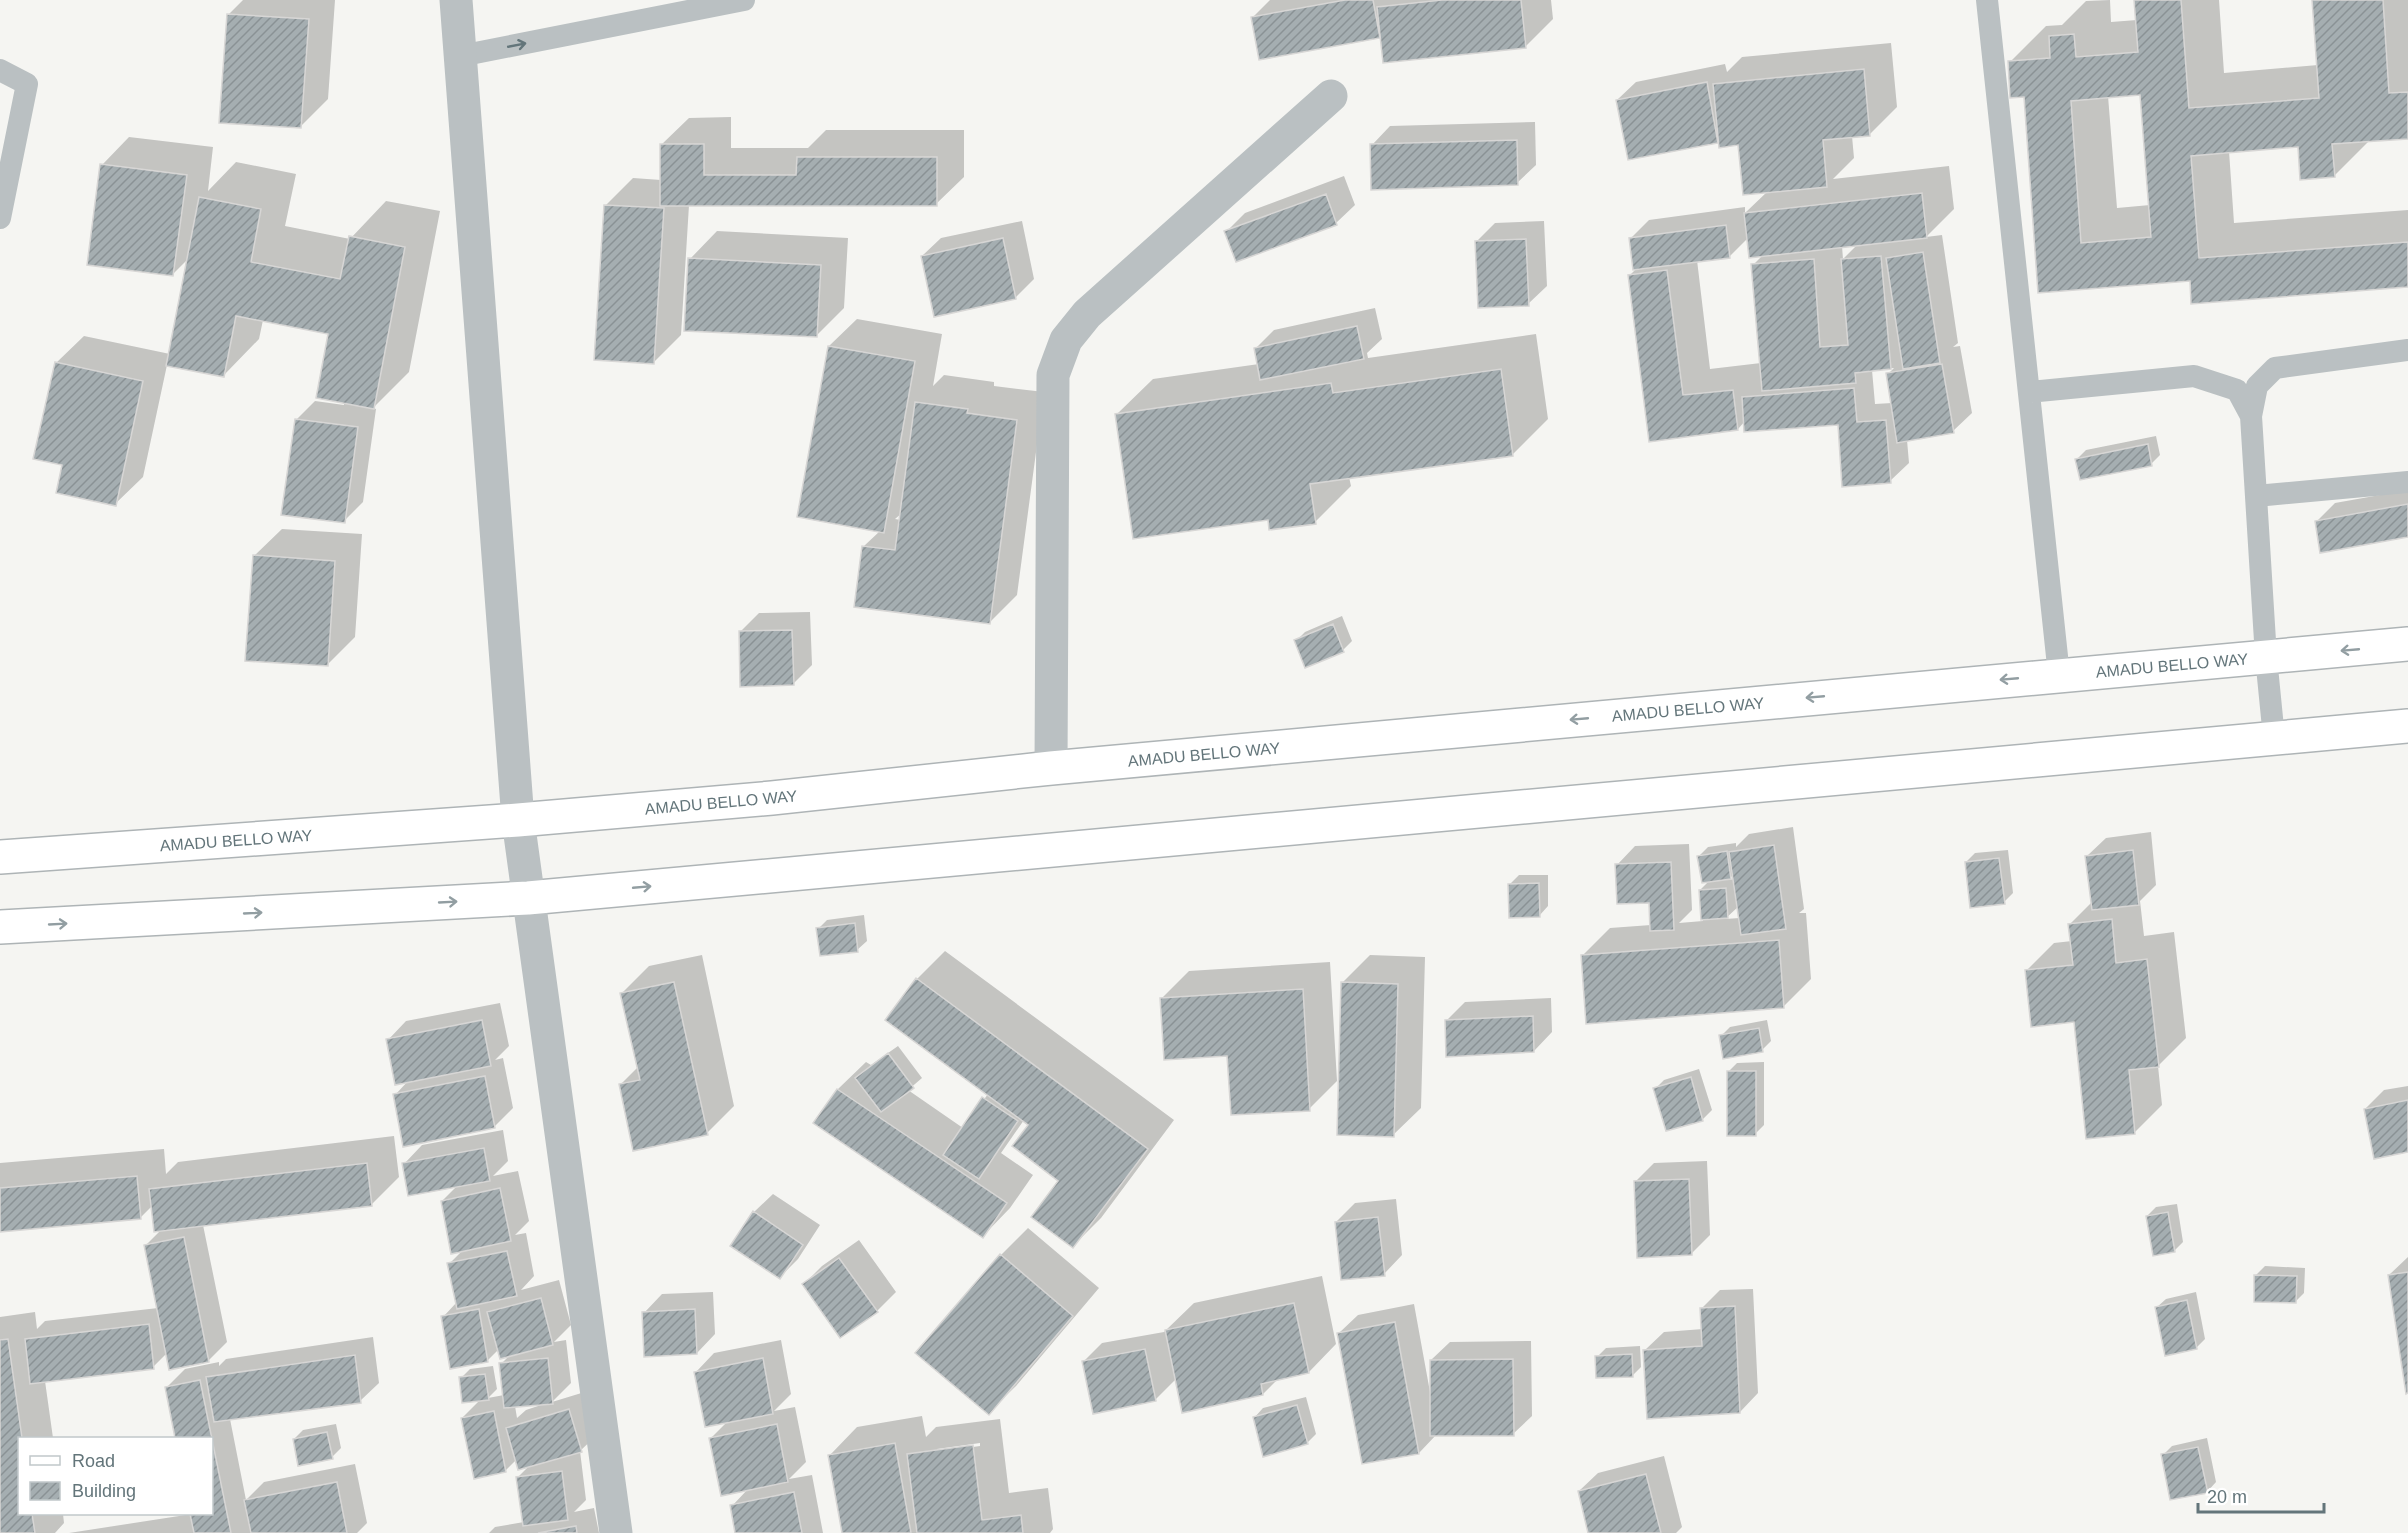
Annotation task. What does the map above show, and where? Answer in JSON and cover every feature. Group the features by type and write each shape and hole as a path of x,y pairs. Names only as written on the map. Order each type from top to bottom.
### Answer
{"main road":[{"name":"AMADU BELLO WAY","path":"0,857 518,820 772,798 1051,768 2408,644"},
{"path":"0,927 528,898 2408,726"}],"street":[{"path":"456,0 518,820 615,1533"},
{"path":"1051,768 1053,375 1066,340 1087,314 1331,96"}],"lane":[{"path":"460,56 744,0"},
{"path":"1987,0 2059,675"},
{"path":"0,70 27,84 0,218"},
{"path":"2274,738 2266,657 2251,416 2257,386 2276,368 2408,350"},
{"path":"2029,393 2194,376 2237,390 2251,416"},
{"path":"2256,496 2408,482"}],"building":[{"path":"1345,0 1373,0 1380,38 1259,60 1251,17"},
{"path":"1442,0 1521,0 1526,48 1383,63 1377,7"},
{"path":"2134,0 2181,0 2189,108 2319,98 2312,0 2383,0 2389,93 2408,92 2408,139 2332,144 2335,177 2300,180 2298,147 2191,156 2199,258 2408,242 2408,287 2191,304 2190,281 2038,293 2024,97 2010,98 2008,61 2050,58 2049,36 2074,34 2076,57 2138,52","holes":["2140,95 2151,237 2081,243 2071,101"]},
{"path":"227,14 309,19 301,128 219,123"},
{"path":"1864,69 1870,136 1823,140 1827,187 1743,195 1738,145 1719,148 1713,84"},
{"path":"1707,82 1718,143 1628,160 1616,100"},
{"path":"1517,140 1518,185 1371,190 1370,144"},
{"path":"660,144 704,144 704,175 796,175 797,157 937,157 937,206 660,206"},
{"path":"100,164 187,175 173,276 87,265"},
{"path":"1922,193 1927,238 1749,258 1744,213"},
{"path":"1326,194 1337,225 1236,262 1224,231"},
{"path":"199,197 261,209 251,262 340,279 349,236 405,247 374,409 316,398 328,334 236,316 224,377 166,366"},
{"path":"604,205 664,208 654,364 594,360"},
{"path":"1726,225 1730,258 1633,270 1629,238"},
{"path":"1003,238 1016,299 934,317 921,256"},
{"path":"1526,239 1529,306 1478,308 1475,241"},
{"path":"1923,252 1940,363 1903,369 1886,258"},
{"path":"1881,256 1891,369 1855,373 1856,383 1762,391 1751,264 1814,259 1820,347 1848,345 1841,259"},
{"path":"688,258 821,265 817,337 684,331"},
{"path":"1667,270 1683,395 1733,390 1738,430 1649,442 1628,275"},
{"path":"1357,326 1364,359 1260,380 1254,348"},
{"path":"828,346 915,361 884,533 797,517"},
{"path":"55,362 143,381 116,506 56,493 62,465 33,459"},
{"path":"1942,364 1954,433 1897,443 1886,373"},
{"path":"1501,369 1513,456 1310,484 1316,524 1269,530 1268,520 1133,539 1115,414 1331,383 1333,393"},
{"path":"1854,388 1857,422 1886,420 1891,483 1842,487 1838,425 1744,432 1742,397"},
{"path":"915,402 968,409 967,413 1017,420 990,624 854,607 862,546 895,550"},
{"path":"295,419 358,427 345,523 281,515"},
{"path":"2148,444 2152,466 2080,480 2075,459"},
{"path":"2408,504 2408,537 2320,553 2315,521"},
{"path":"253,555 335,561 328,666 245,661"},
{"path":"1333,624 1344,652 1305,668 1294,640"},
{"path":"792,630 794,685 740,687 739,631"},
{"path":"1774,845 1786,929 1741,935 1729,852"},
{"path":"2133,850 2139,905 2092,910 2085,856"},
{"path":"1727,851 1731,879 1702,883 1697,856"},
{"path":"1999,858 2005,904 1970,908 1965,862"},
{"path":"1671,862 1674,930 1650,931 1649,903 1617,904 1615,864"},
{"path":"1539,883 1540,917 1509,918 1508,884"},
{"path":"1726,888 1728,918 1701,920 1699,890"},
{"path":"2112,919 2116,963 2147,959 2159,1067 2129,1070 2135,1134 2086,1139 2074,1022 2031,1027 2025,970 2073,965 2068,924"},
{"path":"855,923 858,952 820,956 816,928"},
{"path":"1779,940 1784,1008 1586,1024 1581,955"},
{"path":"916,978 1148,1149 1073,1248 1031,1217 1058,1181 1012,1146 1028,1125 885,1020"},
{"path":"674,982 708,1135 633,1151 619,1084 640,1080 620,993"},
{"path":"1341,982 1398,984 1394,1137 1337,1135"},
{"path":"1303,989 1310,1111 1231,1115 1227,1056 1164,1060 1160,998"},
{"path":"1533,1016 1534,1052 1446,1057 1445,1020"},
{"path":"482,1020 491,1066 395,1085 386,1039"},
{"path":"1759,1028 1763,1052 1723,1059 1719,1035"},
{"path":"888,1053 914,1088 881,1112 855,1078"},
{"path":"1727,1071 1756,1071 1756,1136 1727,1136"},
{"path":"485,1076 495,1128 403,1147 393,1094"},
{"path":"1691,1077 1703,1121 1666,1131 1653,1088"},
{"path":"837,1089 1007,1203 983,1238 813,1123"},
{"path":"982,1097 1018,1121 979,1179 943,1155"},
{"path":"2408,1100 2408,1152 2374,1159 2364,1109"},
{"path":"484,1148 490,1181 408,1196 402,1163"},
{"path":"367,1163 372,1206 154,1232 149,1189"},
{"path":"137,1176 141,1219 0,1232 0,1188"},
{"path":"1689,1179 1692,1255 1637,1258 1634,1181"},
{"path":"500,1188 511,1241 451,1254 441,1201"},
{"path":"753,1211 803,1245 780,1279 730,1246"},
{"path":"2168,1212 2175,1252 2153,1256 2146,1216"},
{"path":"1378,1217 1385,1276 1341,1280 1335,1222"},
{"path":"184,1237 209,1362 169,1370 144,1245"},
{"path":"507,1251 517,1296 457,1309 447,1263"},
{"path":"1000,1254 1073,1316 989,1415 915,1353"},
{"path":"839,1258 878,1312 840,1338 802,1284"},
{"path":"2408,1272 2408,1393 2406,1394 2388,1275"},
{"path":"2254,1275 2297,1276 2296,1303 2254,1302"},
{"path":"541,1298 553,1345 500,1359 487,1312"},
{"path":"2187,1300 2197,1349 2165,1356 2155,1307"},
{"path":"1294,1303 1309,1373 1261,1384 1263,1395 1182,1413 1165,1330"},
{"path":"1735,1306 1740,1413 1647,1419 1643,1350 1702,1346 1700,1308"},
{"path":"479,1309 488,1362 450,1369 441,1316"},
{"path":"695,1309 697,1354 644,1357 642,1312"},
{"path":"1395,1322 1419,1454 1362,1464 1337,1333"},
{"path":"149,1324 154,1369 30,1384 25,1339"},
{"path":"8,1339 22,1437 18,1437 18,1515 32,1515 35,1533 0,1533 0,1340"},
{"path":"1145,1349 1156,1401 1093,1414 1082,1361"},
{"path":"1632,1354 1633,1377 1596,1378 1595,1356"},
{"path":"355,1355 361,1403 214,1422 206,1377"},
{"path":"548,1358 553,1404 504,1408 499,1363"},
{"path":"763,1358 773,1414 705,1427 694,1372"},
{"path":"1513,1359 1514,1436 1430,1436 1430,1360"},
{"path":"485,1374 489,1400 462,1403 459,1377"},
{"path":"200,1380 212,1437 175,1437 165,1387"},
{"path":"1297,1405 1308,1444 1263,1457 1253,1417"},
{"path":"569,1409 582,1452 518,1470 506,1428"},
{"path":"494,1411 506,1472 474,1479 461,1418"},
{"path":"777,1424 788,1482 721,1496 709,1438"},
{"path":"327,1432 333,1459 298,1466 293,1439"},
{"path":"895,1443 911,1533 842,1533 828,1455"},
{"path":"213,1444 231,1533 194,1533 190,1515 213,1515"},
{"path":"973,1445 982,1520 1021,1515 1023,1533 917,1533 907,1454"},
{"path":"2198,1447 2208,1493 2170,1500 2161,1454"},
{"path":"562,1471 568,1520 523,1526 516,1477"},
{"path":"1646,1474 1661,1533 1588,1533 1578,1491"},
{"path":"337,1482 347,1533 251,1533 244,1500"},
{"path":"794,1492 802,1533 735,1533 730,1505"},
{"path":"576,1526 577,1533 538,1533"}]}
